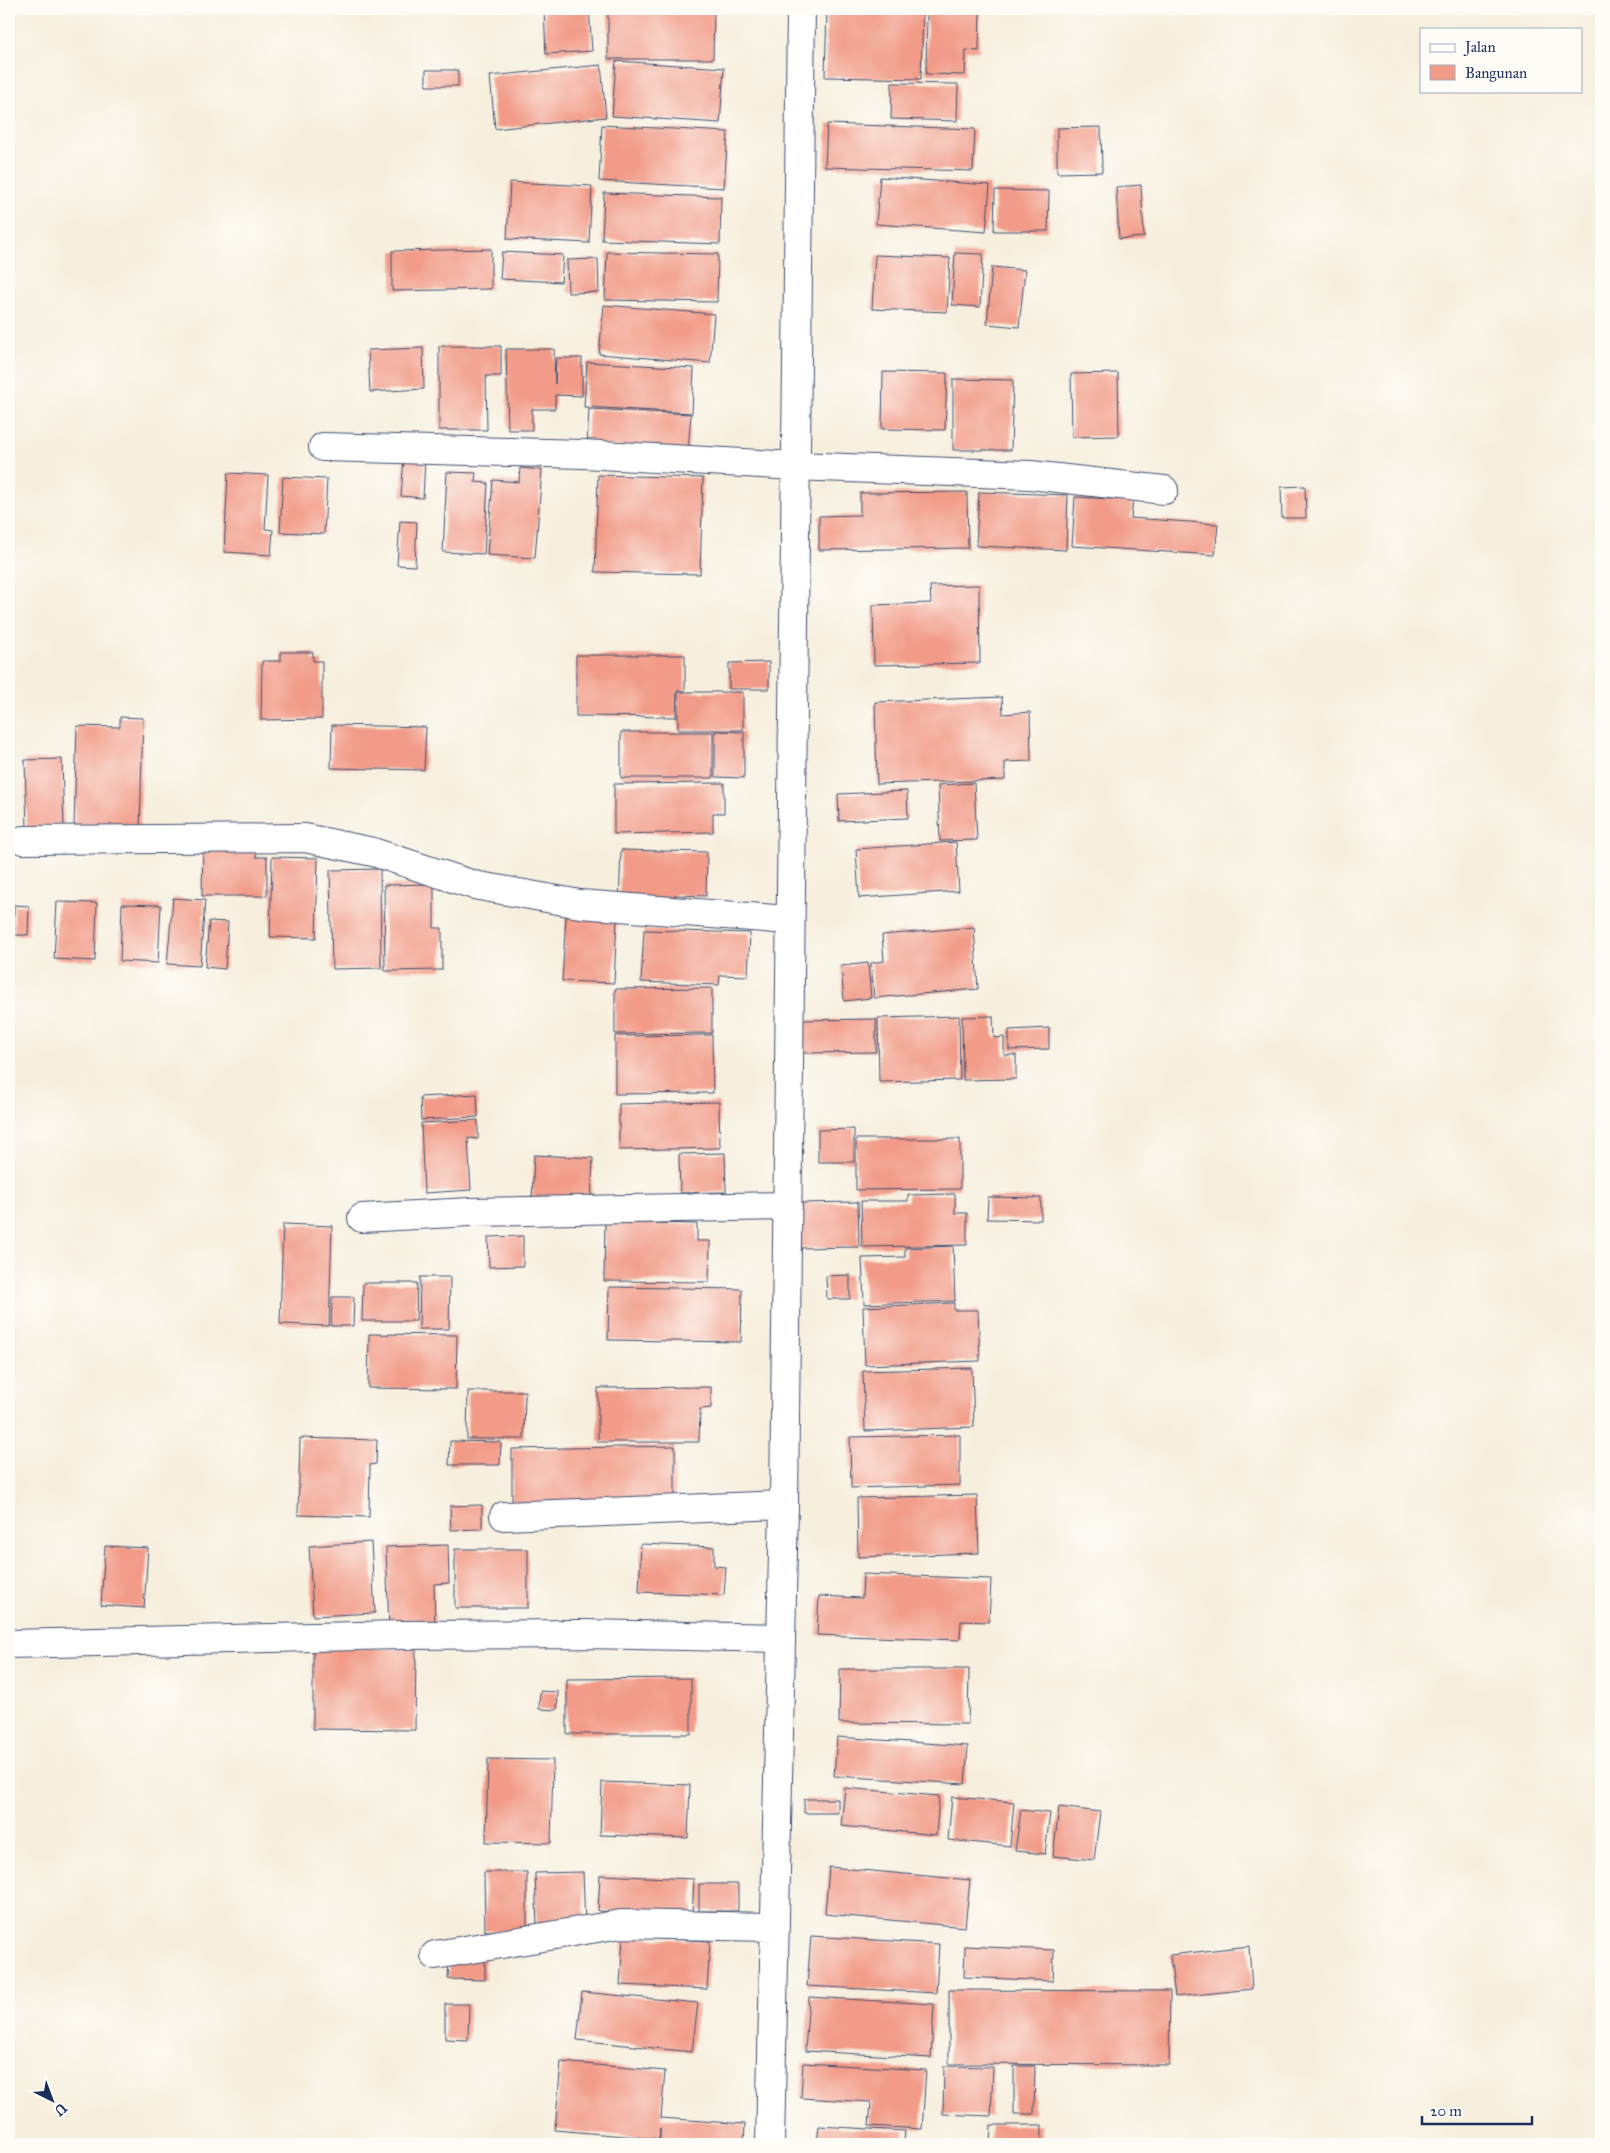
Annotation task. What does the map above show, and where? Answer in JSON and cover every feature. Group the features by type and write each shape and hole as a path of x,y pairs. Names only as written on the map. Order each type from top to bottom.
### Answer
{"street":[{"path":"770,2144 784,1505 789,920 801,9"},
{"path":"322,447 583,454 795,466 1032,474 1164,490"},
{"path":"23,840 306,838 373,852 474,885 580,904 789,920"},
{"path":"362,1218 470,1212 788,1206"},
{"path":"504,1516 784,1505"},
{"path":"9,1644 401,1635 585,1634 780,1638"},
{"path":"435,1955 621,1924 775,1927"}],"building":[{"path":"544,9 589,9 592,51 546,54"},
{"path":"608,9 714,9 713,59 608,59"},
{"path":"827,9 923,9 921,79 825,77"},
{"path":"927,9 980,10 979,51 966,50 965,75 926,74"},
{"path":"616,61 724,68 720,123 612,116"},
{"path":"601,65 606,117 495,129 490,76"},
{"path":"426,70 458,70 458,86 426,86"},
{"path":"892,83 958,84 957,121 891,119"},
{"path":"827,124 975,129 973,171 825,167"},
{"path":"602,125 728,132 724,188 599,181"},
{"path":"1101,127 1102,172 1057,173 1057,128"},
{"path":"880,177 990,185 986,232 876,224"},
{"path":"510,182 592,186 589,243 507,239"},
{"path":"1141,185 1144,237 1119,239 1116,187"},
{"path":"995,190 1049,191 1048,231 994,231"},
{"path":"604,193 721,197 720,244 602,240"},
{"path":"491,249 491,289 392,291 392,251"},
{"path":"502,252 563,255 561,282 500,279"},
{"path":"607,252 718,254 717,302 605,300"},
{"path":"955,253 983,254 980,307 952,305"},
{"path":"875,255 950,258 947,312 872,309"},
{"path":"598,259 599,292 568,293 567,260"},
{"path":"992,267 1025,270 1019,327 987,324"},
{"path":"604,305 714,314 710,363 599,354"},
{"path":"439,346 501,346 501,376 486,376 487,430 439,430"},
{"path":"423,348 424,389 370,392 368,350"},
{"path":"506,349 554,349 555,384 556,358 582,358 582,396 555,395 555,409 532,409 532,430 508,430"},
{"path":"587,362 694,368 692,413 584,407"},
{"path":"883,372 947,373 945,430 882,429"},
{"path":"1118,373 1119,436 1072,437 1071,374"},
{"path":"953,379 1013,380 1011,450 953,450"},
{"path":"589,409 691,414 688,451 587,445"},
{"path":"404,458 425,459 423,498 401,496"},
{"path":"520,468 542,470 535,558 487,555 493,480 519,482"},
{"path":"447,472 476,473 475,482 488,483 484,554 443,552"},
{"path":"228,473 268,475 265,529 273,530 271,555 224,552"},
{"path":"598,475 703,478 700,574 595,572"},
{"path":"283,477 327,479 324,534 280,532"},
{"path":"1305,486 1306,518 1282,518 1281,487"},
{"path":"967,492 968,548 819,550 819,516 860,515 860,493"},
{"path":"979,492 1068,495 1066,550 976,546"},
{"path":"1075,497 1133,500 1131,518 1218,524 1215,555 1072,546"},
{"path":"400,521 417,522 415,566 397,565"},
{"path":"979,585 980,663 874,665 873,605 931,603 930,586"},
{"path":"281,652 313,652 313,661 322,661 322,719 261,720 262,661 281,661"},
{"path":"576,655 685,655 685,691 677,691 676,717 576,716"},
{"path":"769,662 769,689 729,689 729,663"},
{"path":"678,692 743,692 743,730 678,730"},
{"path":"1002,697 1003,714 1030,712 1031,761 1005,762 1005,780 877,784 875,702"},
{"path":"120,717 143,718 140,828 74,827 77,726 120,727"},
{"path":"332,725 426,727 424,770 331,768"},
{"path":"715,731 744,732 744,778 715,777"},
{"path":"621,732 713,732 713,778 621,778"},
{"path":"62,759 64,829 27,830 25,760"},
{"path":"724,783 724,813 713,813 713,832 614,834 614,784"},
{"path":"974,783 977,840 940,841 938,785"},
{"path":"907,791 908,818 839,821 838,794"},
{"path":"956,842 959,891 859,898 856,849"},
{"path":"203,845 257,846 256,857 267,857 267,896 202,896"},
{"path":"621,850 707,852 706,896 674,895 674,905 619,905"},
{"path":"272,857 318,858 316,938 270,937"},
{"path":"380,869 381,968 332,969 330,870"},
{"path":"434,884 434,928 442,928 442,970 385,971 384,885"},
{"path":"173,898 205,900 200,966 167,964"},
{"path":"57,902 97,903 95,961 54,959"},
{"path":"122,904 161,905 158,963 120,961"},
{"path":"14,905 29,906 28,935 14,935"},
{"path":"566,916 617,919 614,983 562,981"},
{"path":"209,921 228,922 225,969 205,967"},
{"path":"974,927 978,989 874,998 871,963 884,961 882,935"},
{"path":"644,930 750,933 748,976 720,975 719,985 641,982"},
{"path":"868,963 871,998 844,1001 841,966"},
{"path":"712,988 712,1033 615,1034 615,989"},
{"path":"959,1016 960,1080 879,1082 878,1018"},
{"path":"993,1016 994,1038 1004,1037 1004,1055 1016,1055 1016,1079 963,1080 962,1017"},
{"path":"876,1019 876,1052 803,1053 802,1020"},
{"path":"1049,1028 1049,1049 1009,1050 1009,1030"},
{"path":"712,1035 713,1093 615,1094 615,1036"},
{"path":"477,1094 478,1117 421,1120 420,1097"},
{"path":"719,1102 720,1148 619,1150 619,1104"},
{"path":"478,1120 478,1139 468,1138 471,1190 424,1193 421,1123"},
{"path":"854,1129 854,1162 818,1162 818,1130"},
{"path":"856,1139 960,1139 960,1189 856,1190"},
{"path":"725,1153 726,1192 680,1193 679,1154"},
{"path":"534,1155 593,1158 591,1203 532,1201"},
{"path":"955,1194 955,1213 967,1213 967,1245 862,1247 861,1201 908,1201 908,1195"},
{"path":"988,1197 1041,1198 1041,1220 987,1219"},
{"path":"858,1202 859,1247 798,1248 798,1203"},
{"path":"605,1222 697,1224 697,1241 710,1241 709,1282 604,1281"},
{"path":"283,1224 332,1226 329,1326 280,1324"},
{"path":"523,1236 523,1266 489,1267 488,1237"},
{"path":"953,1246 955,1301 864,1304 862,1258 905,1257 905,1248"},
{"path":"850,1275 850,1299 827,1299 826,1276"},
{"path":"420,1277 450,1277 449,1329 419,1329"},
{"path":"363,1283 417,1283 416,1321 362,1321"},
{"path":"609,1287 742,1289 741,1342 608,1340"},
{"path":"332,1297 354,1297 353,1326 331,1326"},
{"path":"954,1303 954,1310 978,1310 980,1361 865,1365 863,1307"},
{"path":"369,1334 457,1335 456,1389 368,1388"},
{"path":"972,1368 974,1427 865,1431 863,1371"},
{"path":"711,1387 711,1408 700,1409 699,1442 598,1442 598,1388"},
{"path":"468,1391 525,1391 524,1439 467,1439"},
{"path":"960,1435 960,1485 851,1488 850,1437"},
{"path":"300,1438 377,1440 376,1464 370,1465 369,1517 298,1515"},
{"path":"450,1441 501,1442 500,1465 449,1465"},
{"path":"675,1446 675,1502 512,1504 512,1449"},
{"path":"977,1495 979,1553 858,1557 857,1498"},
{"path":"482,1505 482,1529 451,1530 450,1506"},
{"path":"371,1542 375,1613 313,1616 309,1546"},
{"path":"641,1544 714,1547 714,1566 726,1567 724,1595 639,1592"},
{"path":"448,1545 449,1583 434,1584 435,1628 389,1630 386,1547"},
{"path":"105,1546 148,1548 144,1608 101,1605"},
{"path":"455,1549 528,1549 528,1608 455,1608"},
{"path":"863,1574 991,1579 989,1622 961,1621 960,1640 817,1635 819,1596 862,1598"},
{"path":"313,1648 416,1649 415,1730 313,1729"},
{"path":"840,1669 969,1669 968,1724 839,1723"},
{"path":"691,1678 691,1734 567,1734 567,1679"},
{"path":"540,1691 558,1692 557,1710 539,1709"},
{"path":"837,1737 968,1746 965,1784 834,1776"},
{"path":"488,1759 553,1760 551,1843 486,1842"},
{"path":"602,1782 690,1785 688,1838 600,1835"},
{"path":"845,1788 939,1796 936,1835 841,1826"},
{"path":"952,1797 1014,1802 1010,1846 948,1840"},
{"path":"804,1799 838,1799 838,1813 804,1813"},
{"path":"1059,1807 1100,1812 1094,1860 1053,1856"},
{"path":"1021,1810 1050,1813 1045,1854 1015,1851"},
{"path":"829,1867 970,1880 965,1927 825,1914"},
{"path":"484,1872 527,1872 527,1931 485,1931"},
{"path":"583,1872 585,1926 537,1927 535,1873"},
{"path":"600,1875 694,1879 692,1915 598,1911"},
{"path":"699,1884 738,1884 738,1911 699,1911"},
{"path":"811,1936 939,1944 936,1993 807,1986"},
{"path":"623,1937 710,1941 707,1989 620,1985"},
{"path":"965,1946 1054,1950 1053,1981 964,1977"},
{"path":"1249,1946 1252,1989 1175,1997 1170,1955"},
{"path":"449,1957 485,1958 485,1980 448,1979"},
{"path":"949,1990 1170,1991 1169,2065 949,2064"},
{"path":"582,1992 698,2003 692,2052 577,2040"},
{"path":"809,1997 934,2004 931,2058 805,2051"},
{"path":"445,2004 469,2004 468,2040 445,2039"},
{"path":"561,2062 665,2071 661,2118 745,2124 744,2144 660,2144 660,2128 659,2139 555,2130"},
{"path":"803,2063 926,2070 922,2129 869,2126 871,2102 801,2098"},
{"path":"944,2066 993,2067 991,2116 943,2114"},
{"path":"1014,2066 1035,2066 1034,2114 1014,2114"},
{"path":"991,2125 1042,2125 1042,2144 990,2144"},
{"path":"819,2126 905,2131 904,2142 923,2144 817,2144"}]}
